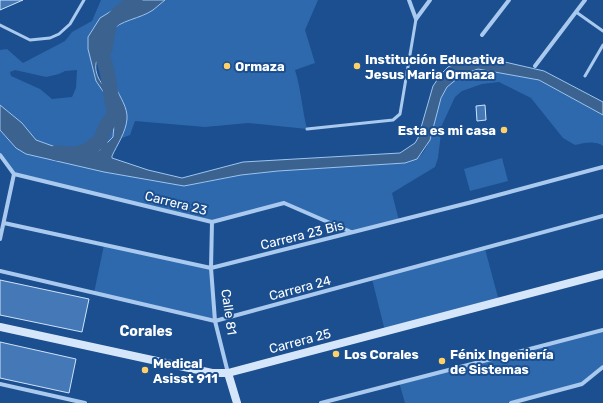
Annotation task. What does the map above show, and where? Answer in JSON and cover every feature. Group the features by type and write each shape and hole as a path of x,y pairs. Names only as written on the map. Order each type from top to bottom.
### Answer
{"street":[{"path":"410,0 416,19"},
{"path":"416,19 430,0"},
{"path":"482,35 509,0"},
{"path":"535,66 585,0"},
{"path":"0,155 14,174 0,239"},
{"name":"Carrera 23 Bis","path":"4,223 211,268 352,233 603,167"},
{"name":"Carrera 23","path":"14,174 212,222 284,203 352,233"},
{"name":"Carrera 24","path":"0,271 215,320 603,216"},
{"name":"Calle 81","path":"212,222 211,268 215,320 237,403"},
{"name":"Carrera 25","path":"0,327 212,373 228,373 603,274"},
{"path":"320,403 603,330"},
{"path":"511,403 582,384 603,367"},
{"path":"0,384 85,403"}],"lane":[{"path":"0,25 30,40 50,38 59,34 70,24 84,0"},
{"path":"576,12 603,31"},
{"path":"307,129 393,120 400,114 416,19"},
{"path":"585,76 603,45"}],"shaded area":[{"path":"101,0 137,0 131,3 88,49 96,81 113,106 115,114 114,137 100,150 86,155 75,154 36,140 22,123 0,105 0,50 7,49 23,63 65,41 72,32 92,21","holes":["15,70 46,77 65,71 77,70 76,88 72,97 52,99 40,89 11,76 10,72"]},
{"path":"137,0 165,0 148,13 114,28 107,38 105,52 108,68 127,115 125,129 112,158 148,170 182,178 243,162 400,153 415,143 418,138 433,86 442,73 448,67 461,61 483,57 544,71 603,102 603,115 539,80 478,69 463,74 447,87 441,98 430,140 417,159 405,163 278,171 241,175 184,186 104,172 26,154 16,148 0,130 0,105 22,123 36,140 75,154 86,155 100,150 113,137 115,114 113,106 96,81 88,49 88,37 100,18 113,10","holes":["101,54 108,71 108,90 98,78 96,68 98,58"]},
{"name":"Ormaza","path":"165,0 318,0 305,30 315,63 295,70 307,129 248,123 205,127 135,121 130,135 122,138 127,117 107,62 105,41 109,32 114,28 124,22 148,13"},
{"path":"478,69 539,80 603,115 603,146 597,143 575,145 563,138 531,98 499,82 482,84 462,91 455,97 442,125 438,158 435,167 392,193 399,221 352,233 284,203 212,222 14,174 0,155 0,130 16,148 202,183 241,175 278,171 405,163 416,159 422,154 427,146 439,104 450,83 461,75"},
{"path":"502,158 508,181 470,191 464,169"},
{"path":"104,245 211,268 215,321 94,293"},
{"path":"485,249 499,301 385,331 372,279"},
{"path":"603,330 603,367 582,384 511,403 405,403 399,382"}],"building":[{"path":"0,0 23,0 0,10"},
{"path":"485,105 486,120 477,121 476,106"},
{"path":"0,280 89,299 82,332 0,315"},
{"path":"0,342 76,359 69,393 0,378"}],"waterway":[{"path":"56,153 75,154 86,151 100,141 106,126 115,114 108,75 101,54 105,49 109,24 119,13 135,0"}],"place":[{"name":"Ormaza","path":"227,66"},
{"name":"Institución Educativa Jesus Maria Ormaza","path":"357,66"},
{"name":"Esta es mi casa","path":"504,130"},
{"name":"Los Corales","path":"336,354"},
{"name":"Fénix Ingeniería de Sistemas","path":"442,361"},
{"name":"Medical Asisst 911","path":"145,370"}],"district":[{"name":"Corales","path":"146,331"}]}
